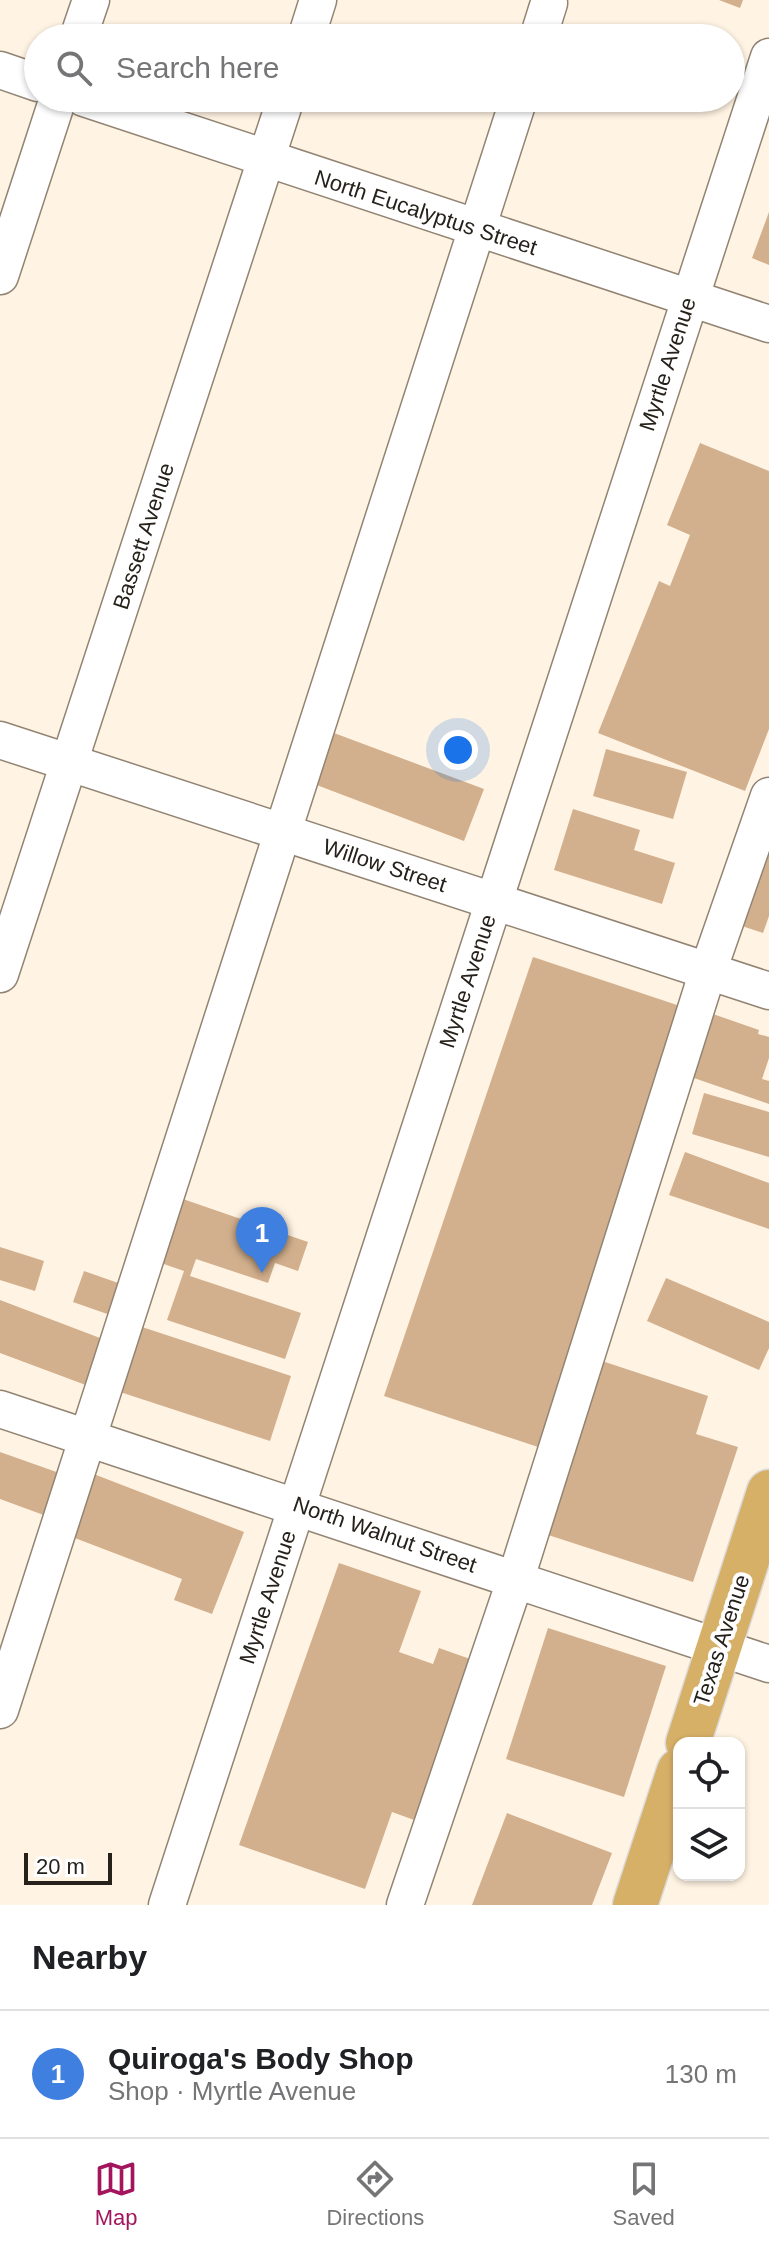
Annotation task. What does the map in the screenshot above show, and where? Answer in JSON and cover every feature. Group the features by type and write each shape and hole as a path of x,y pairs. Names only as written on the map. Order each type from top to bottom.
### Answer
{"main road":[{"name":"Texas Avenue","path":"690,1737 769,1492"},
{"path":"635,1905 673,1789"}],"street":[{"path":"83,24 91,0"},
{"path":"310,24 318,0"},
{"path":"542,24 549,3"},
{"name":"Myrtle Avenue","path":"167,1905 769,57"},
{"path":"0,70 24,78"},
{"path":"0,276 53,112"},
{"name":"North Eucalyptus Street","path":"126,112 769,324"},
{"name":"Bassett Avenue","path":"0,974 281,112"},
{"path":"0,1710 285,833 514,112"},
{"name":"Willow Street","path":"0,740 708,971 766,978"},
{"path":"405,1905 516,1578 708,971 769,796"},
{"name":"North Walnut Street","path":"0,1409 297,1504 769,1664"}],"building":[{"path":"719,0 743,0 740,8"},
{"path":"769,212 769,265 752,258"},
{"path":"700,443 769,471 769,729 745,791 598,733 659,581 670,586 690,535 667,525"},
{"path":"334,733 484,789 464,841 314,784"},
{"path":"606,749 687,772 673,819 593,796"},
{"path":"573,809 640,830 634,850 675,863 662,904 554,870"},
{"path":"769,827 769,916 763,933 733,923"},
{"path":"533,957 686,1008 538,1447 384,1396"},
{"path":"713,1014 759,1030 758,1034 769,1037 769,1058 762,1079 769,1081 769,1104 691,1077"},
{"path":"704,1093 769,1112 769,1157 692,1134"},
{"path":"685,1152 769,1183 769,1229 669,1195"},
{"path":"180,1198 308,1242 298,1271 275,1263 268,1283 196,1259 190,1276 301,1313 285,1359 167,1320 184,1271 158,1262"},
{"path":"0,1247 44,1261 35,1291 0,1280"},
{"path":"84,1271 124,1285 113,1316 73,1302"},
{"path":"666,1278 769,1322 769,1348 759,1370 647,1321"},
{"path":"0,1300 108,1341 91,1387 0,1353"},
{"path":"139,1326 291,1376 270,1441 117,1391"},
{"path":"596,1359 708,1396 696,1434 738,1447 693,1582 539,1532"},
{"path":"0,1452 65,1475 49,1517 0,1499"},
{"path":"91,1473 244,1532 212,1614 174,1600 182,1579 67,1535"},
{"path":"339,1563 421,1591 399,1652 433,1664 439,1648 473,1660 417,1821 392,1812 365,1889 239,1845"},
{"path":"548,1628 666,1666 624,1797 506,1759"},
{"path":"507,1813 612,1853 592,1905 472,1905"}],"place":[{"name":"Quiroga's Body Shop","path":"262,1273"}]}
